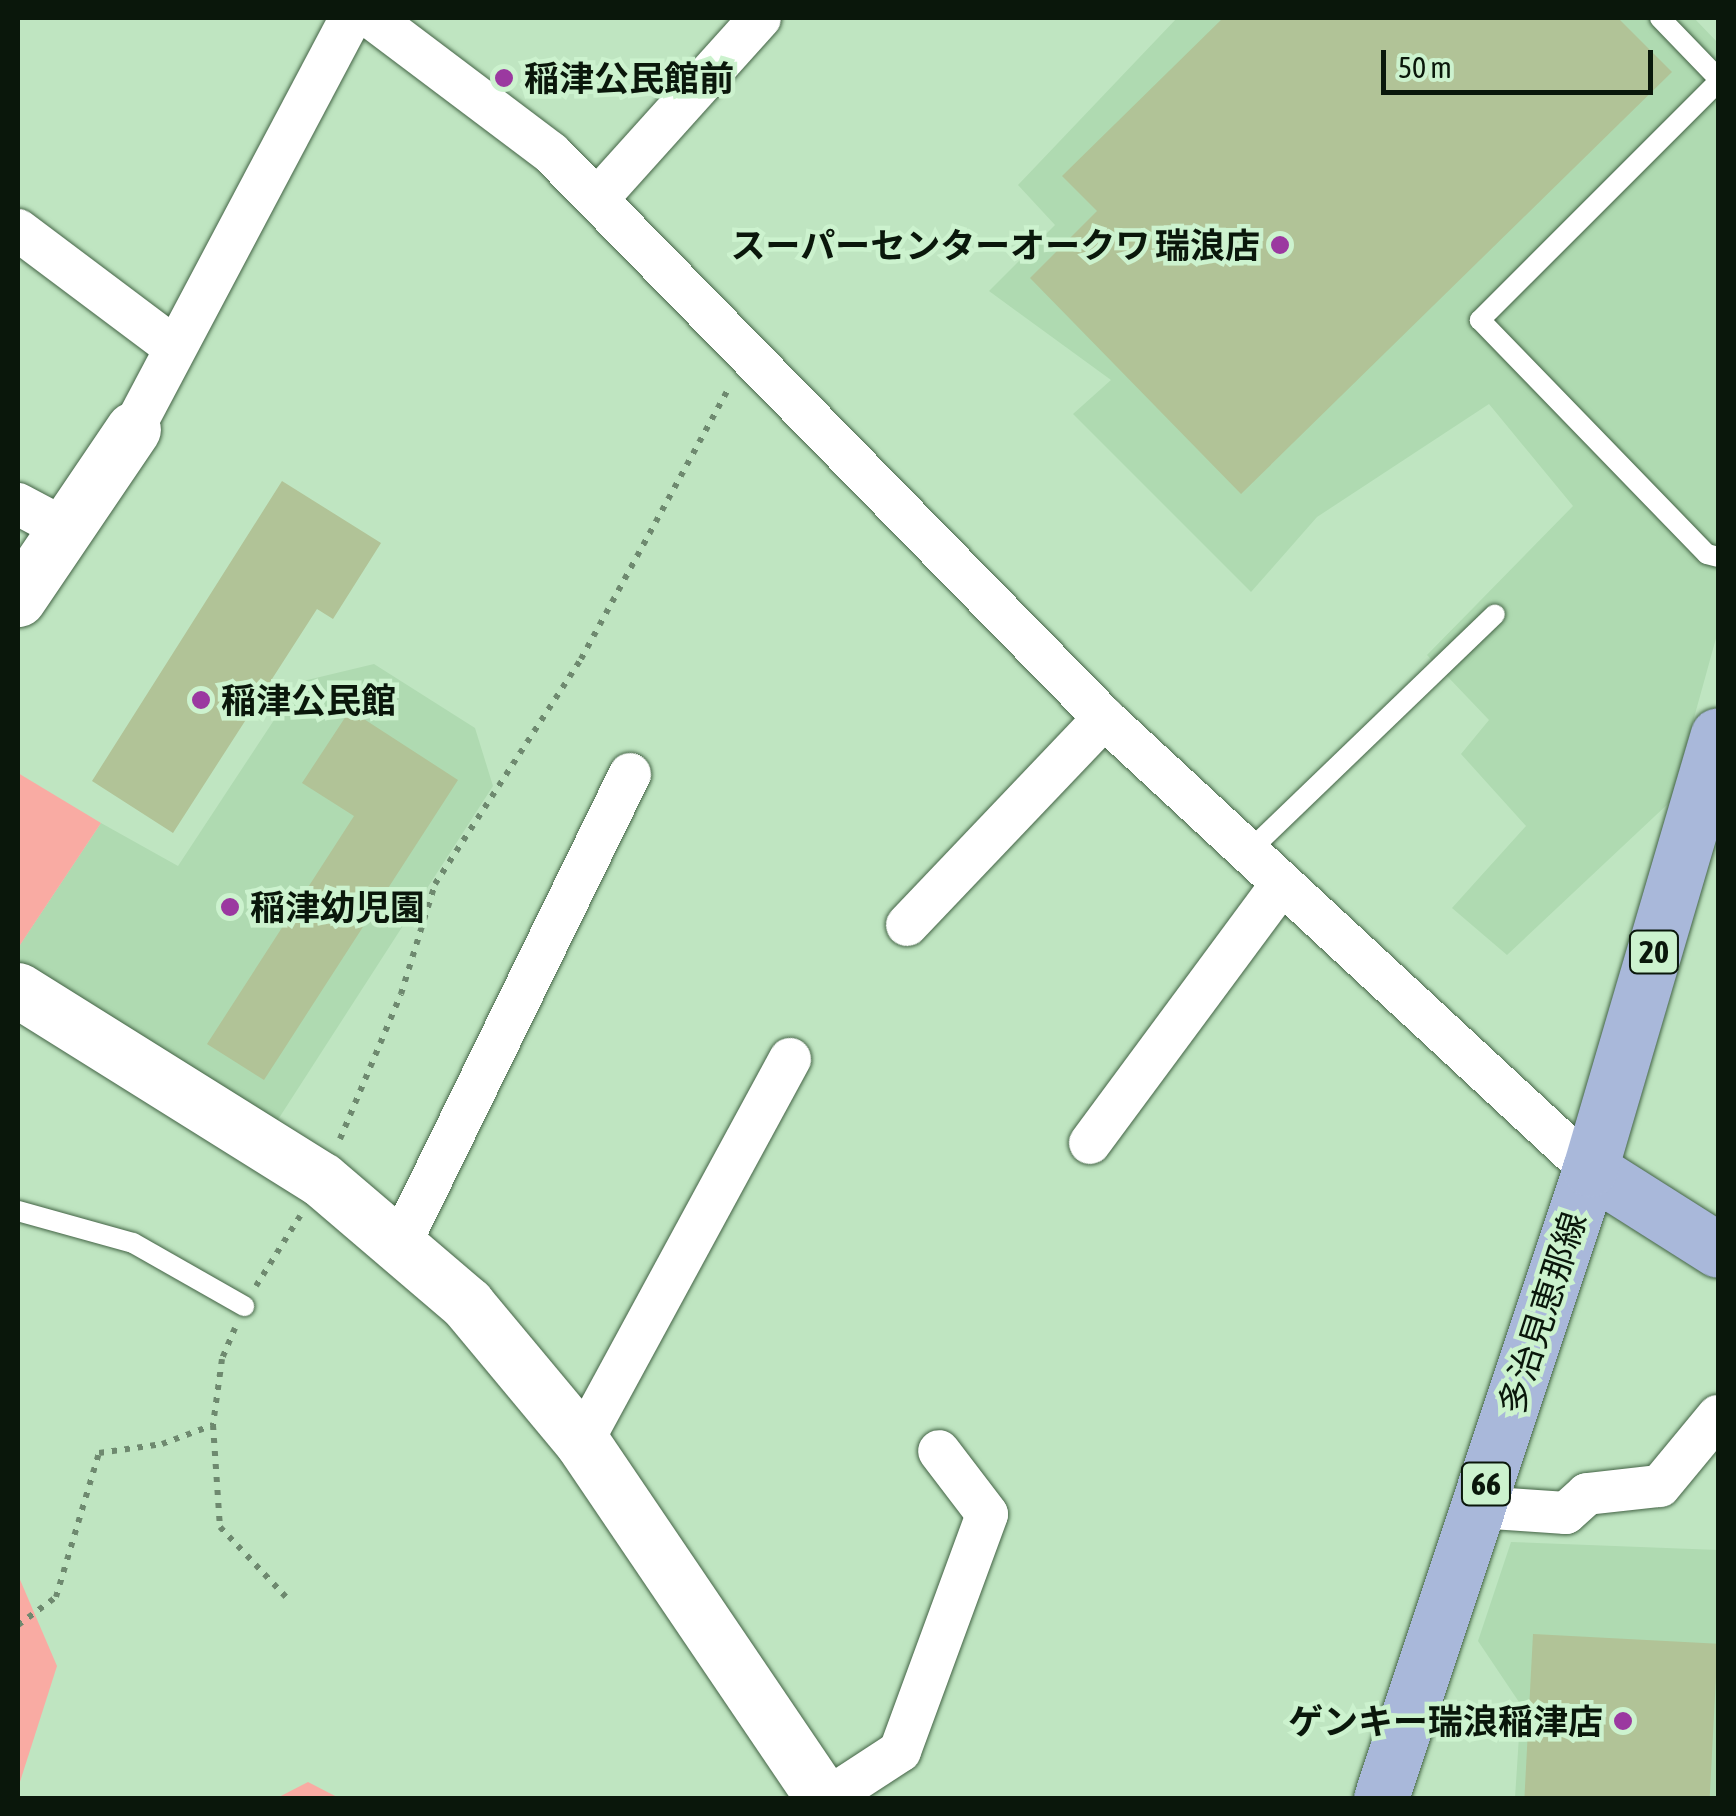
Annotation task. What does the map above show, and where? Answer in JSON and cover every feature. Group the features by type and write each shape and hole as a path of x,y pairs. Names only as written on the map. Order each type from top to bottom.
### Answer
{"main road":[{"name":"20","path":"1590,1169 1718,736"},
{"path":"1590,1169 1718,1250"},
{"name":"多治見恵那線","path":"1381,1798 1590,1169"}],"street":[{"path":"18,599 41,516 133,429 351,18"},
{"path":"372,18 465,82 598,198 746,356 1104,718 1590,1169"},
{"path":"598,198 760,18"},
{"path":"18,230 175,348"},
{"path":"907,925 1104,718"},
{"path":"402,1242 630,774"},
{"path":"1090,1143 1281,885"},
{"path":"18,990 322,1180 402,1242 467,1304 582,1442 826,1798 900,1751 987,1514 939,1451"},
{"path":"582,1442 790,1060"},
{"path":"1478,1507 1566,1512 1587,1494 1660,1486 1718,1416"}],"lane":[{"path":"1660,18 1718,80 1480,320 1706,554 1718,557"},
{"path":"1247,853 1495,614"},
{"path":"18,1211 133,1243 244,1306"}],"path":[{"path":"286,1597 220,1527 212,1425 222,1359 244,1306 322,1180 401,994 435,884 581,658 746,356"},
{"path":"18,1625 56,1597 99,1453 162,1444 212,1425"}],"shaded area":[{"path":"1177,18 1694,18 1718,43 1718,631 1671,801 1507,955 1452,908 1526,826 1461,754 1489,720 1427,655 1573,506 1489,404 1317,517 1251,592 1073,414 1111,380 989,291 1055,225 1018,185"},
{"name":"稲津幼児園","path":"374,664 475,728 493,786 270,1132 18,962 18,948 101,823 178,866 299,682"},
{"path":"18,773 101,823 18,948"},
{"path":"1511,1542 1718,1550 1718,1798 1515,1798 1521,1705 1478,1641"},
{"path":"18,1575 57,1666 18,1788"},
{"path":"308,1782 339,1798 277,1798"}],"building":[{"name":"スーパーセンターオークワ 瑞浪店","path":"1223,18 1618,18 1672,72 1241,494 1030,278 1097,211 1062,176"},
{"name":"稲津公民館","path":"282,481 381,543 333,619 317,609 173,833 92,781"},
{"path":"350,710 458,780 264,1080 207,1044 354,816 302,783"},
{"name":"ゲンキー瑞浪稲津店","path":"1533,1634 1718,1644 1710,1798 1524,1798"}],"place":[{"name":"稲津公民館前","path":"504,78"},
{"name":"スーパーセンターオークワ 瑞浪店","path":"1280,245"},
{"name":"稲津公民館","path":"201,700"},
{"name":"稲津幼児園","path":"230,907"},
{"name":"ゲンキー瑞浪稲津店","path":"1623,1721"}]}
